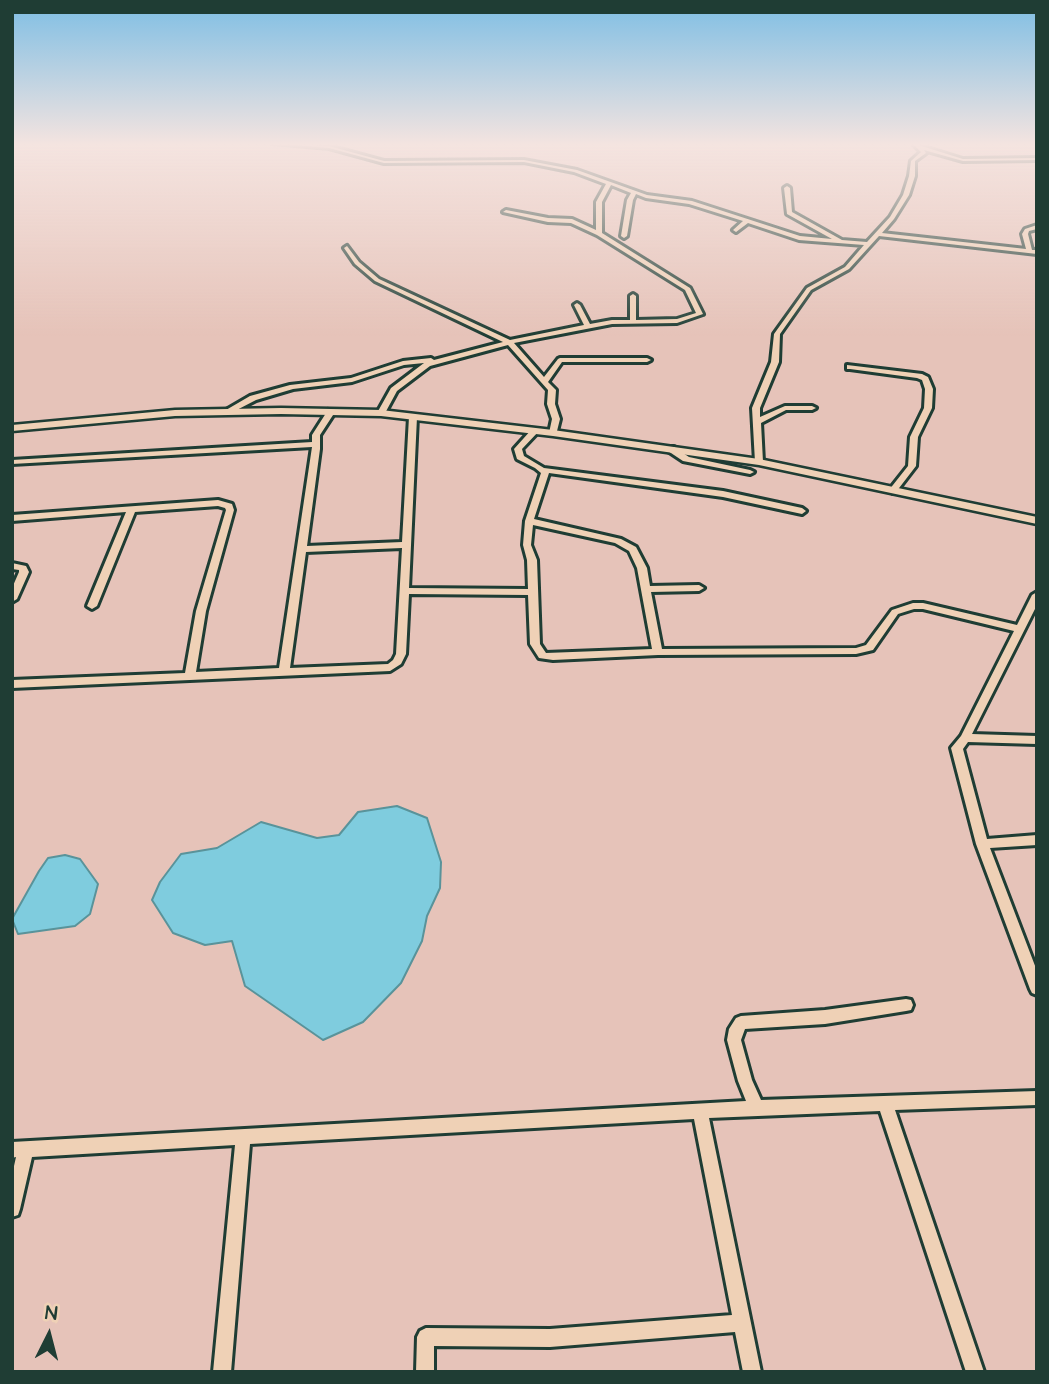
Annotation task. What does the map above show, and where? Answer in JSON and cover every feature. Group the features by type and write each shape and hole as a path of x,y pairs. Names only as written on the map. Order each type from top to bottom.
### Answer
{"main road":[{"path":"12,428 175,413 381,413 553,433 759,462 1037,520"}],"street":[{"path":"599,208 599,233"},
{"path":"624,236 629,208"},
{"path":"707,208 747,221 789,225 842,242"},
{"path":"787,208 789,225 799,238 867,244"},
{"path":"759,462 756,408 775,362 777,334 809,289 847,268 898,208"},
{"path":"381,413 398,385 427,364 439,360 588,326 633,321 677,321 700,314 688,289 599,233 569,220 548,220 506,212"},
{"path":"736,230 747,221"},
{"path":"1029,251 1025,234 1027,230 1037,227"},
{"path":"877,234 1037,252"},
{"path":"348,248 357,263 377,280 509,342 546,380 553,393 551,404 556,419 553,433"},
{"path":"633,296 633,321"},
{"path":"577,305 588,326"},
{"path":"546,380 560,360 647,359"},
{"path":"229,412 253,398 293,387 352,380 402,363 439,360"},
{"path":"850,367 919,376 925,379 929,389 928,408 914,437 912,466 893,490"},
{"path":"757,422 785,408 812,408"},
{"path":"284,672 318,429 331,412"},
{"path":"12,684 390,667 397,662 401,654 413,416"},
{"path":"535,431 518,453 543,470 723,494 802,511"},
{"path":"12,463 316,444"},
{"path":"671,449 686,459 750,472"},
{"path":"543,470 544,478 529,521 527,545 532,560 535,644 543,656 659,652 856,651 869,648 895,612 913,606 923,606 1020,629"},
{"path":"12,519 218,503 229,506 201,611 190,676"},
{"path":"92,606 131,510"},
{"path":"529,521 618,541 633,549 642,568 659,652"},
{"path":"302,549 407,545"},
{"path":"12,566 23,568 24,572 12,598"},
{"path":"646,589 699,588"},
{"path":"404,591 533,592"},
{"path":"1037,596 965,738 957,748 982,844 1032,965 1037,989"},
{"path":"965,738 1037,740"},
{"path":"982,844 1037,840"},
{"path":"757,1108 745,1082 734,1041 736,1029 741,1023 825,1017 906,1005"},
{"path":"12,1209 19,1150 757,1108 1037,1098"},
{"path":"885,1103 975,1372"},
{"path":"700,1111 752,1372"},
{"path":"222,1372 243,1137"},
{"path":"425,1372 426,1337 550,1338 743,1322"}],"water":[{"path":"397,806 427,818 441,862 440,888 427,916 422,941 401,983 363,1022 323,1040 245,986 232,941 205,945 173,933 152,900 160,882 181,854 217,848 261,822 317,838 339,835 358,812"},
{"path":"65,855 80,859 98,884 90,914 75,926 18,934 12,919 39,871 48,858"}]}
